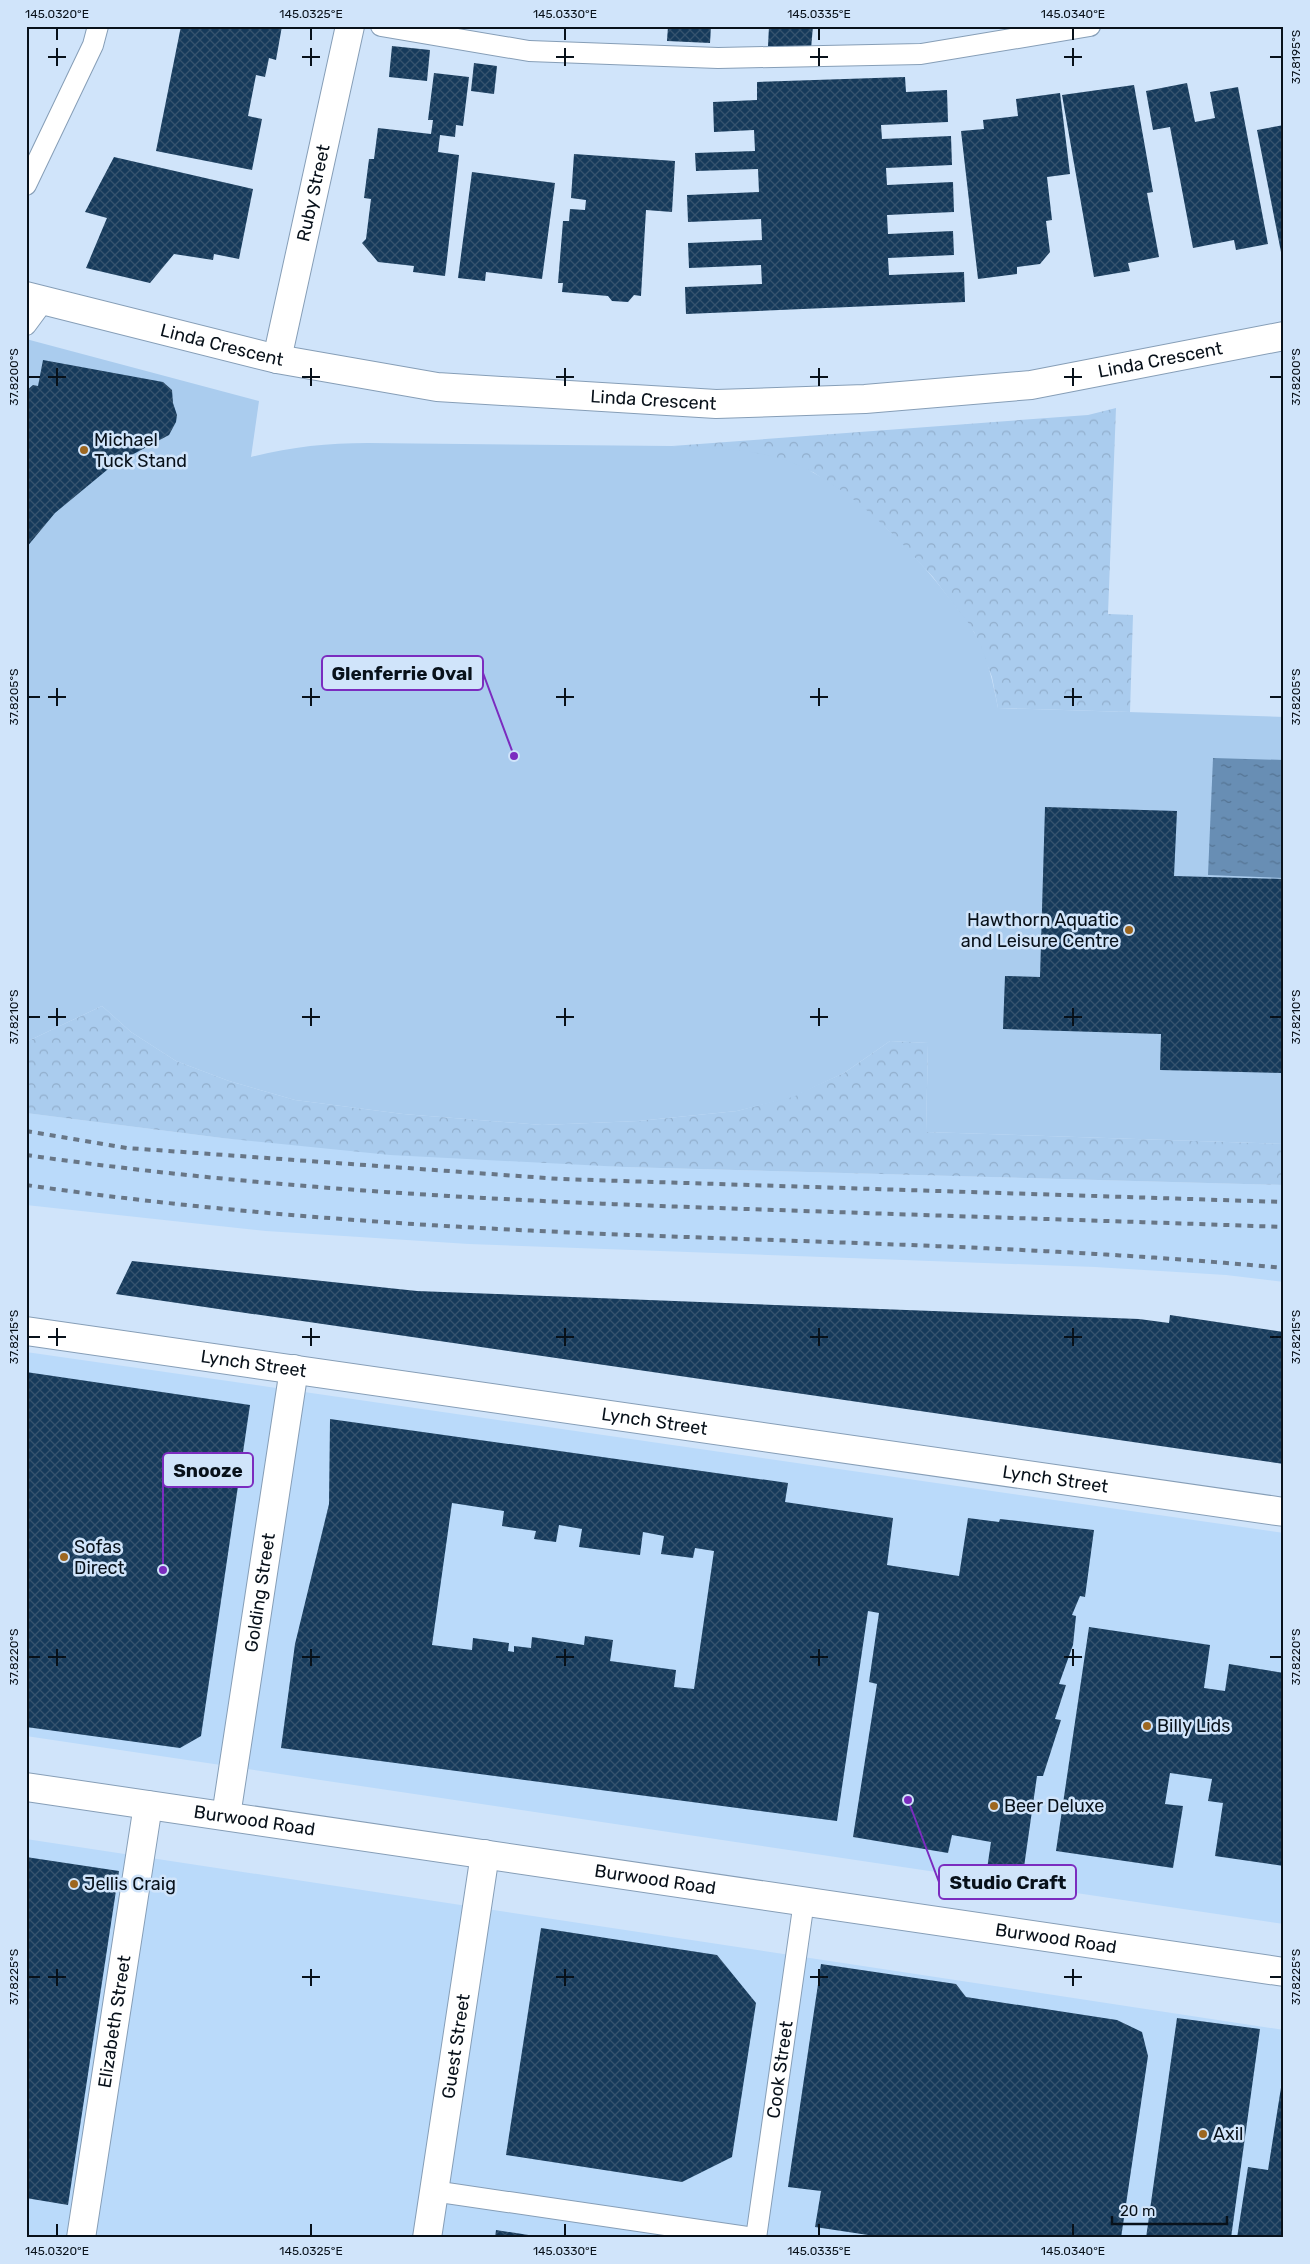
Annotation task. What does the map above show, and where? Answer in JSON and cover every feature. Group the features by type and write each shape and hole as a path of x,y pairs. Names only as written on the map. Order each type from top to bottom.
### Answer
{"street":[{"name":"Ruby Street","path":"277,359 350,26"},
{"name":"Linda Crescent","path":"35,299 277,359 437,386 716,404 865,399 1031,385 1284,336"},
{"name":"Lynch Street","path":"26,1331 1284,1512"},
{"name":"Golding Street","path":"226,1816 294,1369"},
{"name":"Burwood Road","path":"26,1787 1284,1972"},
{"name":"Elizabeth Street","path":"81,2238 148,1805"},
{"name":"Guest Street","path":"426,2238 485,1854"}],"lane":[{"path":"26,185 93,45 98,26"},
{"path":"381,26 528,51 718,58 920,54 1090,26"},
{"path":"26,325 35,299"},
{"name":"Cook Street","path":"755,2238 804,1901"},
{"path":"433,2191 755,2238"}],"shaded area":[{"path":"26,1113 222,1138 623,1167 1284,1185 1284,1282 1226,1275 1095,1267 469,1244 266,1231 26,1205"},
{"path":"26,1352 1284,1533 1284,1924 26,1736"},
{"path":"26,1839 1284,2030 1284,2238 26,2238"}],"green space":[{"path":"26,339 259,401 251,457 309,446 368,443 672,446 734,450 771,456 797,464 823,478 848,495 873,515 918,560 970,625 979,641 992,679 998,708 1284,717 1284,1144 926,1132 928,1043 890,1041 844,1073 793,1097 737,1111 638,1121 542,1125 403,1114 295,1100 229,1081 176,1061 131,1032 102,1006 26,1042"},
{"path":"1116,408 1108,614 1133,615 1130,712 998,708 992,677 974,632 933,577 887,529 854,501 813,472 672,446 1088,415"},
{"path":"102,1006 131,1032 176,1061 229,1081 295,1100 403,1114 542,1125 638,1121 737,1111 793,1096 844,1073 890,1041 928,1043 926,1132 1284,1144 1284,1185 623,1167 390,1155 222,1138 26,1113 26,1042"}],"water":[{"path":"1213,758 1284,760 1284,878 1208,875"}],"building":[{"path":"181,26 282,26 276,60 269,58 265,77 256,75 248,116 262,119 252,170 156,151"},
{"path":"668,26 711,26 710,43 667,41"},
{"path":"769,26 813,26 811,49 768,46"},
{"path":"392,46 430,50 427,81 389,77"},
{"path":"474,63 497,66 494,94 471,91"},
{"path":"434,73 469,77 463,126 456,125 455,137 440,135 438,152 459,155 445,276 413,272 414,266 378,262 362,243 366,239 371,199 364,198 369,159 374,159 378,128 431,134 433,120 428,120"},
{"path":"905,77 906,92 947,90 948,122 881,125 882,139 951,136 952,165 886,168 887,185 953,182 954,212 887,215 888,234 953,231 954,255 888,258 889,275 964,272 965,302 686,314 685,287 762,284 761,265 689,268 688,243 762,240 761,219 688,222 687,195 759,192 758,169 696,171 695,153 755,151 754,130 714,132 713,102 757,100 757,82"},
{"path":"1187,83 1195,122 1215,118 1210,92 1238,87 1268,244 1236,250 1234,240 1193,248 1170,127 1153,130 1146,91"},
{"path":"1134,85 1153,192 1147,193 1159,257 1128,263 1130,271 1094,277 1062,95"},
{"path":"1060,93 1070,174 1047,177 1052,220 1046,221 1050,252 1040,264 1017,267 1017,274 978,279 961,131 984,129 983,120 1018,116 1016,99"},
{"path":"1284,125 1284,257 1282,257 1257,130"},
{"path":"574,154 675,161 672,212 646,210 641,296 634,295 628,302 612,301 608,296 562,292 563,283 558,283 563,221 569,221 570,209 585,210 586,200 571,198"},
{"path":"114,157 253,189 239,259 214,254 213,260 174,254 150,283 86,268 107,218 85,212"},
{"path":"472,172 555,183 542,279 486,272 485,281 458,278"},
{"name":"Michael Tuck Stand","path":"43,360 163,382 172,390 173,403 177,415 176,422 169,435 113,465 55,513 26,548 26,391 33,385 38,386"},
{"path":"1045,807 1177,811 1174,876 1284,879 1284,1073 1160,1070 1161,1034 1003,1029 1005,976 1040,977"},
{"path":"132,1261 417,1291 1139,1319 1169,1323 1170,1315 1284,1332 1284,1464 116,1294"},
{"path":"26,1372 250,1405 201,1736 180,1748 26,1727"},
{"path":"330,1419 788,1483 785,1502 893,1518 887,1565 959,1576 968,1518 999,1522 1000,1519 1094,1530 1085,1597 1080,1596 1072,1615 1076,1616 1073,1645 1059,1684 1066,1685 1055,1719 1061,1720 1043,1776 1037,1776 1023,1874 987,1869 991,1842 952,1835 948,1853 853,1837 877,1684 869,1682 879,1613 868,1611 837,1821 281,1748 295,1644 329,1504","holes":["452,1503 504,1511 502,1526 536,1531 534,1539 556,1542 559,1525 582,1529 579,1547 640,1555 643,1532 664,1536 661,1554 693,1558 695,1548 714,1551 694,1689 674,1687 676,1670 610,1661 613,1640 585,1636 584,1645 532,1637 531,1648 514,1646 514,1652 508,1651 509,1643 473,1638 472,1650 432,1645"]},
{"name":"Billy Lids","path":"1089,1627 1210,1645 1204,1688 1225,1691 1229,1664 1284,1673 1284,1866 1215,1856 1223,1803 1208,1801 1212,1779 1170,1773 1165,1804 1183,1806 1173,1868 1056,1851"},
{"path":"26,1857 119,1871 68,2205 26,2198"},
{"path":"541,1928 717,1955 756,2003 732,2157 682,2182 506,2155"},
{"path":"821,1964 956,1984 966,1997 1117,2020 1142,2032 1148,2056 1121,2238 888,2238 815,2227 821,2191 788,2187"},
{"name":"Axil","path":"1177,2018 1260,2029 1231,2238 1146,2238"},
{"path":"1283,2075 1284,2238 1237,2238 1248,2167 1268,2170"},
{"path":"496,2230 541,2237 541,2238 495,2238"}],"railway":[{"path":"26,1131 127,1148 560,1179 1284,1202"},
{"path":"26,1155 213,1178 495,1199 1284,1227"},
{"path":"26,1185 243,1211 462,1227 1031,1250 1284,1268"}],"place":[{"name":"Michael Tuck Stand","path":"84,450"},
{"name":"Glenferrie Oval","path":"514,756"},
{"name":"Hawthorn Aquatic and Leisure Centre","path":"1129,930"},
{"name":"Sofas Direct","path":"64,1557"},
{"name":"Snooze","path":"163,1570"},
{"name":"Billy Lids","path":"1147,1726"},
{"name":"Studio Craft","path":"908,1800"},
{"name":"Beer Deluxe","path":"994,1806"},
{"name":"Jellis Craig","path":"74,1884"},
{"name":"Axil","path":"1203,2134"}]}
